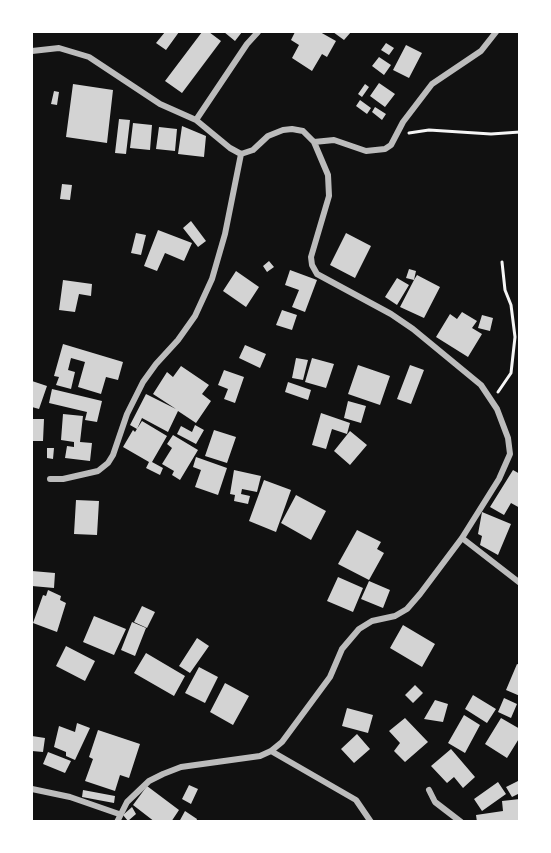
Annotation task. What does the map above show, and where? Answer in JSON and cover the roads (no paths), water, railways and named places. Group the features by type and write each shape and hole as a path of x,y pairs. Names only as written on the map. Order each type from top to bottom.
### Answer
{"street":[{"path":"196,120 247,44 258,32"},
{"path":"314,142 334,140 366,151 380,151 391,145 409,113 432,84 481,51 496,32"},
{"path":"32,51 59,48 89,57 160,104 196,120 230,148 241,154 252,150 268,136 282,130 292,129 303,132 314,142 328,175 329,196 311,257 317,274 391,314 413,329 481,385 497,409 508,438 510,454 499,479 462,538 420,594 407,609 395,616 372,621 350,638 342,649 330,677 282,742 271,751 260,756 181,767 163,774 149,781 127,802 118,818 70,797 32,789"},
{"path":"50,479 63,479 98,471 108,463 142,382 195,316 212,279 225,234 241,154"},
{"path":"462,538 519,583"},
{"path":"271,751 356,800 371,822"},
{"path":"429,790 435,802 461,822"}]}
